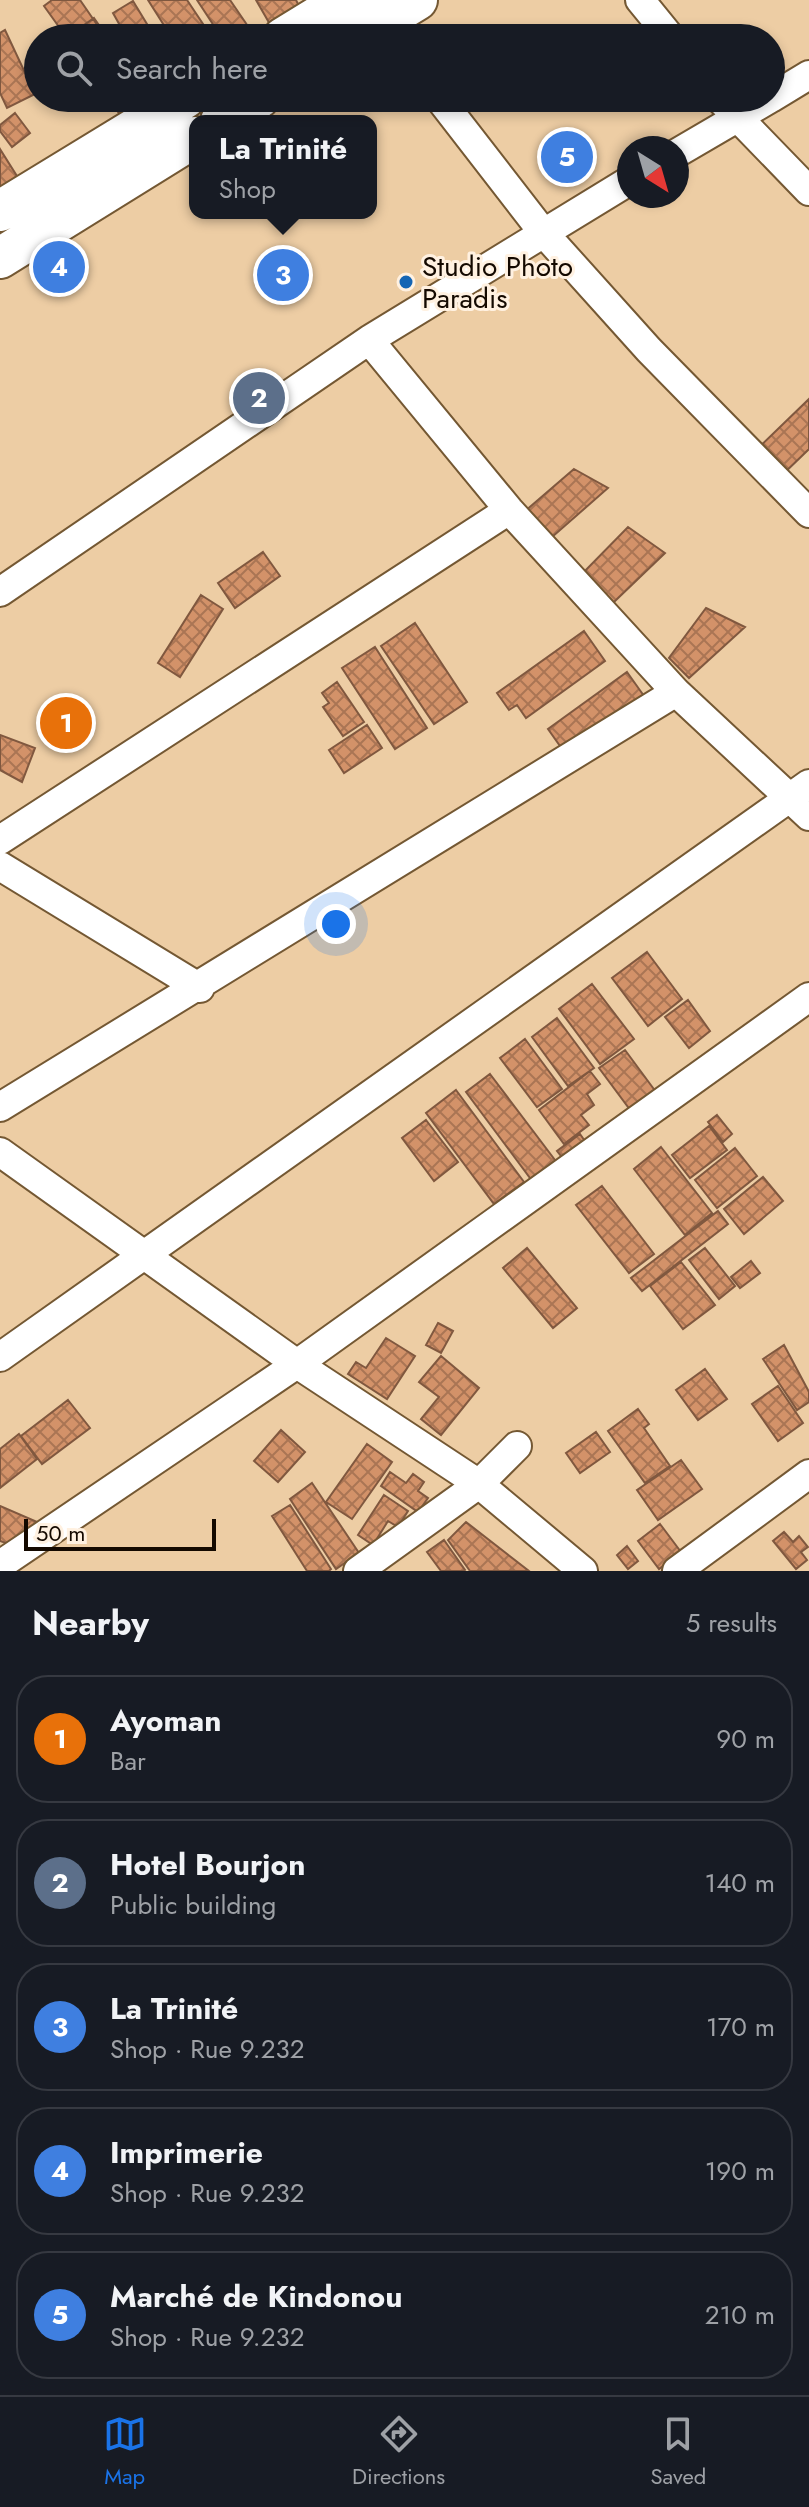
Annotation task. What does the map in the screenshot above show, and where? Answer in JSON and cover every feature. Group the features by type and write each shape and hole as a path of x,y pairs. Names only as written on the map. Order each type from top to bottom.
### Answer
{"street":[{"path":"306,24 345,0"},
{"path":"376,24 417,0"},
{"path":"640,0 660,24"},
{"path":"785,90 809,75"},
{"path":"0,211 162,112"},
{"path":"450,112 542,231 649,350 809,513"},
{"path":"689,142 723,112"},
{"path":"732,112 809,191"},
{"path":"0,258 189,141"},
{"path":"0,592 369,340 542,231 617,188"},
{"path":"0,1357 803,800 676,692 509,510 369,340"},
{"path":"0,840 509,510"},
{"path":"0,1107 200,988 676,692"},
{"path":"0,866 200,988"},
{"path":"0,1565 297,1364 809,997"},
{"path":"0,1152 148,1254 297,1364 479,1484 583,1571"},
{"path":"358,1571 479,1484 517,1446"},
{"path":"677,1571 809,1474"}],"building":[{"path":"52,0 80,0 97,24 57,24 44,6"},
{"path":"148,0 187,0 203,24 163,24"},
{"path":"197,0 230,0 246,24 213,24"},
{"path":"256,0 296,0 300,8 270,24"},
{"path":"133,1 147,24 119,24 113,13"},
{"path":"5,30 24,71 24,100 7,108 0,93 0,33"},
{"path":"118,112 137,112 126,123"},
{"path":"15,113 30,133 12,147 0,131 0,125"},
{"path":"0,149 27,192 0,209"},
{"path":"809,399 809,449 779,478 754,452"},
{"path":"574,469 608,488 551,538 524,512"},
{"path":"628,527 665,553 611,605 579,577"},
{"path":"263,552 280,576 235,608 218,583"},
{"path":"201,595 223,609 180,677 158,663"},
{"path":"706,608 745,627 689,678 669,658"},
{"path":"415,623 467,702 434,724 381,646"},
{"path":"584,631 605,661 526,718 517,705 509,710 497,693"},
{"path":"375,647 427,728 395,749 342,668"},
{"path":"627,672 644,696 565,753 548,729"},
{"path":"337,682 364,722 343,736 323,707 329,703 322,693"},
{"path":"367,725 382,748 344,773 329,750"},
{"path":"0,735 35,748 22,782 0,770"},
{"path":"647,952 682,999 648,1026 612,978"},
{"path":"592,984 634,1039 600,1064 559,1009"},
{"path":"688,1000 710,1031 689,1048 665,1017"},
{"path":"557,1018 594,1068 568,1086 532,1037"},
{"path":"525,1039 562,1089 537,1107 500,1058"},
{"path":"625,1050 656,1092 631,1111 599,1068"},
{"path":"590,1071 600,1084 587,1094 594,1105 581,1115 589,1125 564,1144 539,1110"},
{"path":"490,1074 558,1164 533,1182 466,1092"},
{"path":"456,1090 524,1182 494,1204 426,1113"},
{"path":"717,1115 732,1134 723,1142 708,1122"},
{"path":"426,1120 458,1162 434,1181 402,1138"},
{"path":"709,1126 727,1150 690,1178 672,1155"},
{"path":"580,1134 587,1144 565,1161 557,1151"},
{"path":"661,1147 712,1213 685,1235 634,1169"},
{"path":"735,1148 757,1176 717,1208 695,1180"},
{"path":"763,1177 783,1201 744,1234 724,1209"},
{"path":"602,1186 654,1254 629,1273 576,1205"},
{"path":"718,1211 728,1224 642,1291 631,1278"},
{"path":"527,1248 577,1308 553,1328 503,1268"},
{"path":"705,1248 735,1286 719,1299 689,1260"},
{"path":"751,1261 760,1273 740,1288 731,1277"},
{"path":"681,1262 715,1305 683,1329 650,1286"},
{"path":"438,1323 453,1331 441,1353 426,1345"},
{"path":"386,1338 415,1356 387,1399 348,1374 356,1362 366,1368"},
{"path":"784,1345 809,1392 809,1402 797,1410 763,1359"},
{"path":"441,1356 479,1388 441,1435 421,1419 439,1397 419,1382"},
{"path":"705,1369 727,1399 698,1420 676,1390"},
{"path":"778,1386 803,1423 778,1441 752,1404"},
{"path":"68,1400 90,1428 42,1464 21,1436"},
{"path":"638,1409 649,1424 644,1428 670,1466 645,1483 608,1431"},
{"path":"281,1430 305,1452 278,1482 254,1461"},
{"path":"596,1432 610,1452 580,1473 566,1453"},
{"path":"19,1434 37,1459 0,1488 0,1449"},
{"path":"367,1444 392,1462 352,1519 326,1502"},
{"path":"681,1460 702,1489 658,1520 637,1490"},
{"path":"390,1472 406,1483 413,1474 424,1482 418,1491 428,1498 418,1512 381,1486"},
{"path":"312,1483 359,1553 336,1569 290,1499"},
{"path":"384,1495 408,1511 398,1527 388,1521 373,1545 358,1535"},
{"path":"290,1505 331,1569 329,1571 307,1571 272,1516"},
{"path":"0,1506 44,1525 14,1546 0,1541"},
{"path":"466,1522 529,1571 470,1571 448,1540"},
{"path":"660,1524 681,1552 659,1569 638,1541"},
{"path":"784,1532 793,1542 799,1536 808,1547 801,1552 807,1560 796,1569 773,1541"},
{"path":"444,1540 464,1571 441,1571 427,1552"},
{"path":"627,1546 638,1561 628,1569 617,1555"}],"place":[{"name":"Marché de Kindonou","path":"567,157"},
{"name":"Imprimerie","path":"59,267"},
{"name":"La Trinité","path":"283,275"},
{"name":"Studio Photo Paradis","path":"406,282"},
{"name":"Hotel Bourjon","path":"259,398"},
{"name":"Ayoman","path":"66,723"}]}
